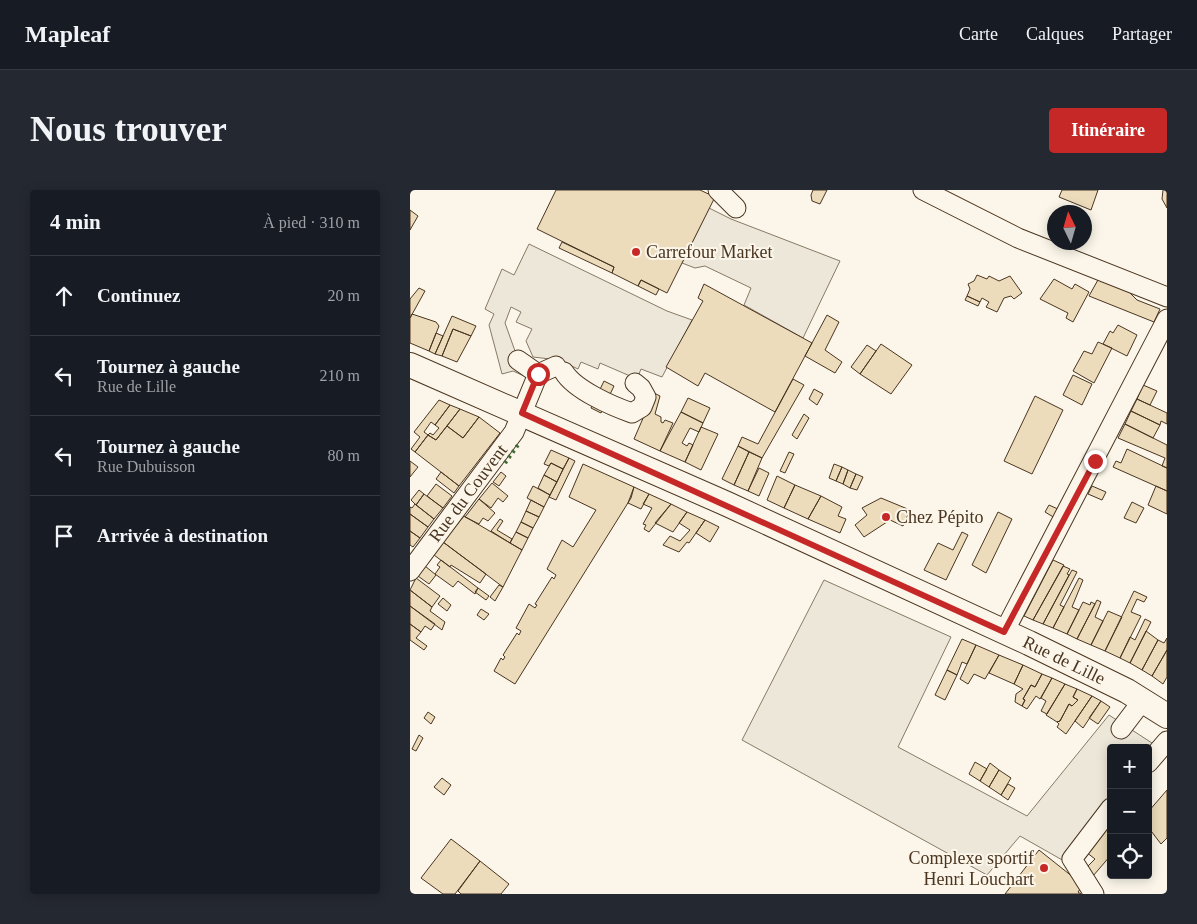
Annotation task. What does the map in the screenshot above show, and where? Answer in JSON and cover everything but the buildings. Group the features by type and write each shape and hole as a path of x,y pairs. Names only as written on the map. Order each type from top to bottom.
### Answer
{"main road":[{"name":"Rue de Lille","path":"410,365 522,413 1004,632 1077,666 1142,700 1167,716"}],"street":[{"path":"718,190 736,208"},
{"path":"923,190 1018,238 1167,297"},
{"path":"1004,632 1167,319"},
{"path":"518,360 538,374 560,369 568,379 608,404 632,414 642,407 646,397 641,388 635,383"},
{"name":"Rue du Couvent","path":"410,571 509,440 538,374"},
{"path":"1121,728 1142,700"},
{"path":"1152,758 1167,741"},
{"path":"1094,894 1072,859 1107,813"}],"shaded area":[{"path":"709,208 731,219 840,261 803,338 744,305 751,288 705,266 695,268 682,263"},
{"path":"529,244 667,311 692,320 662,377 641,369 637,379 600,363 598,369 581,362 578,369 559,360 533,357 526,341 532,329 516,322 521,312 511,307 505,323 524,376 513,371 502,374 489,325 494,314 485,309 502,269 514,275"},
{"path":"824,580 951,637 898,747 1027,816 1109,715 1155,745 1152,749 1152,744 1107,744 1107,806 1064,861 1020,836 987,875 742,740"}],"hedge":[{"path":"505,463 518,445"}],"place":[{"name":"Carrefour Market","path":"636,252"},
{"name":"Chez Pépito","path":"886,517"},
{"name":"Complexe sportif Henri Louchart","path":"1044,868"}],"route":[{"path":"538,374 522,413 727,504 1004,632 1095,461"}]}
